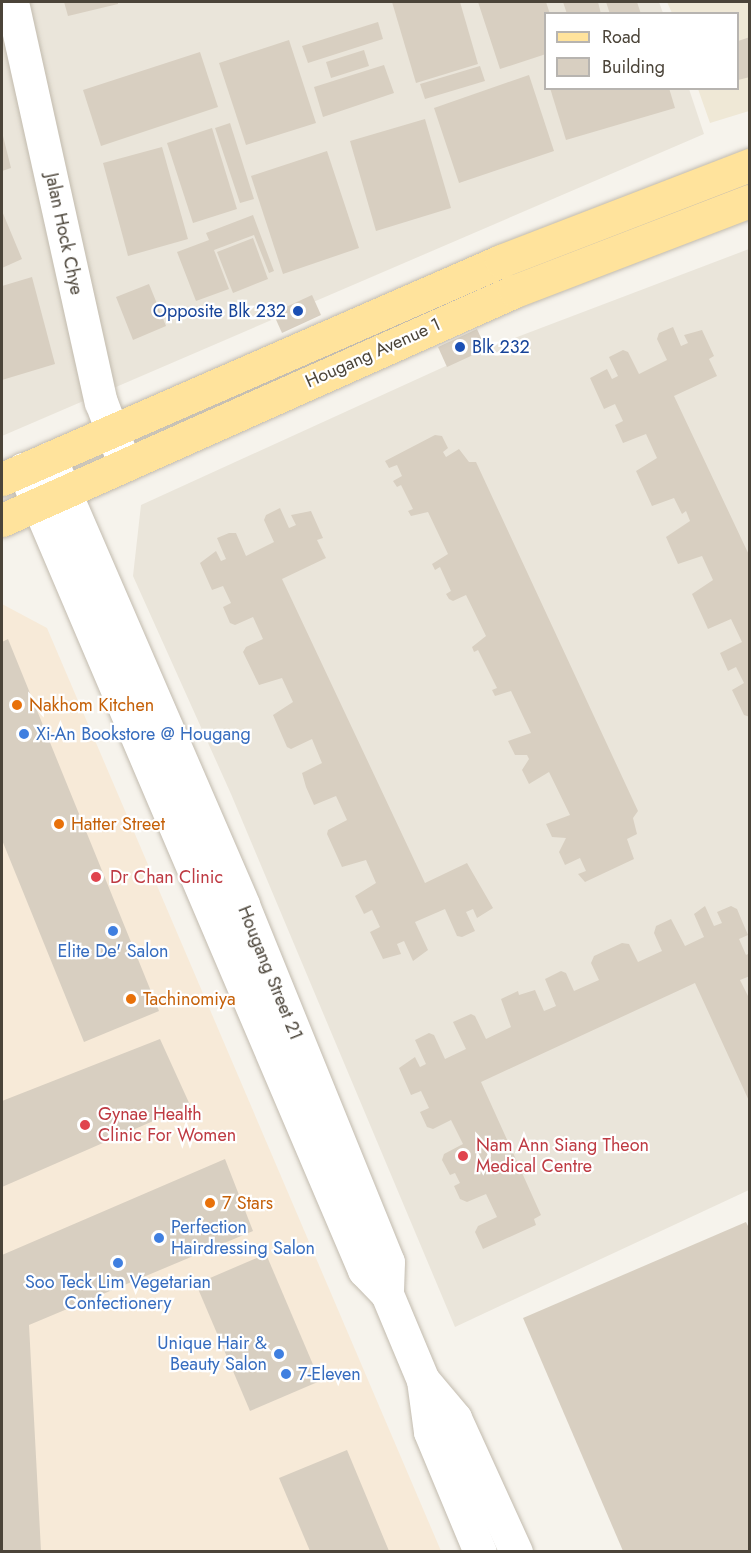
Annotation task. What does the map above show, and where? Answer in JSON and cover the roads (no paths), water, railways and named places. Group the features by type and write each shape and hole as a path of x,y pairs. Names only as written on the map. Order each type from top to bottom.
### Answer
{"main road":[{"name":"Hougang Avenue 1","path":"25,469 501,261 750,165"},
{"name":"Hougang Avenue 1","path":"2,520 124,463 515,291 750,201"}],"street":[{"name":"Jalan Hock Chye","path":"12,2 111,431 124,463"},
{"name":"Hougang Street 21","path":"25,469 52,498 364,1270 387,1294 423,1380 430,1432 480,1551"},
{"name":"Hougang Street 21","path":"423,1380 455,1418 516,1551"}],"place":[{"name":"Opposite Blk 232","path":"298,311"},
{"name":"Blk 232","path":"460,347"},
{"name":"Nakhom Kitchen","path":"17,705"},
{"name":"Xi-An Bookstore @ Hougang","path":"24,734"},
{"name":"Hatter Street","path":"59,824"},
{"name":"Dr Chan Clinic","path":"96,877"},
{"name":"Elite De' Salon","path":"113,931"},
{"name":"Tachinomiya","path":"131,999"},
{"name":"Gynae Health Clinic For Women","path":"85,1125"},
{"name":"Nam Ann Siang Theon Medical Centre","path":"463,1156"},
{"name":"7 Stars","path":"210,1203"},
{"name":"Perfection Hairdressing Salon","path":"159,1238"},
{"name":"Soo Teck Lim Vegetarian Confectionery","path":"118,1263"},
{"name":"Unique Hair & Beauty Salon","path":"279,1354"},
{"name":"7-Eleven","path":"286,1374"}]}
